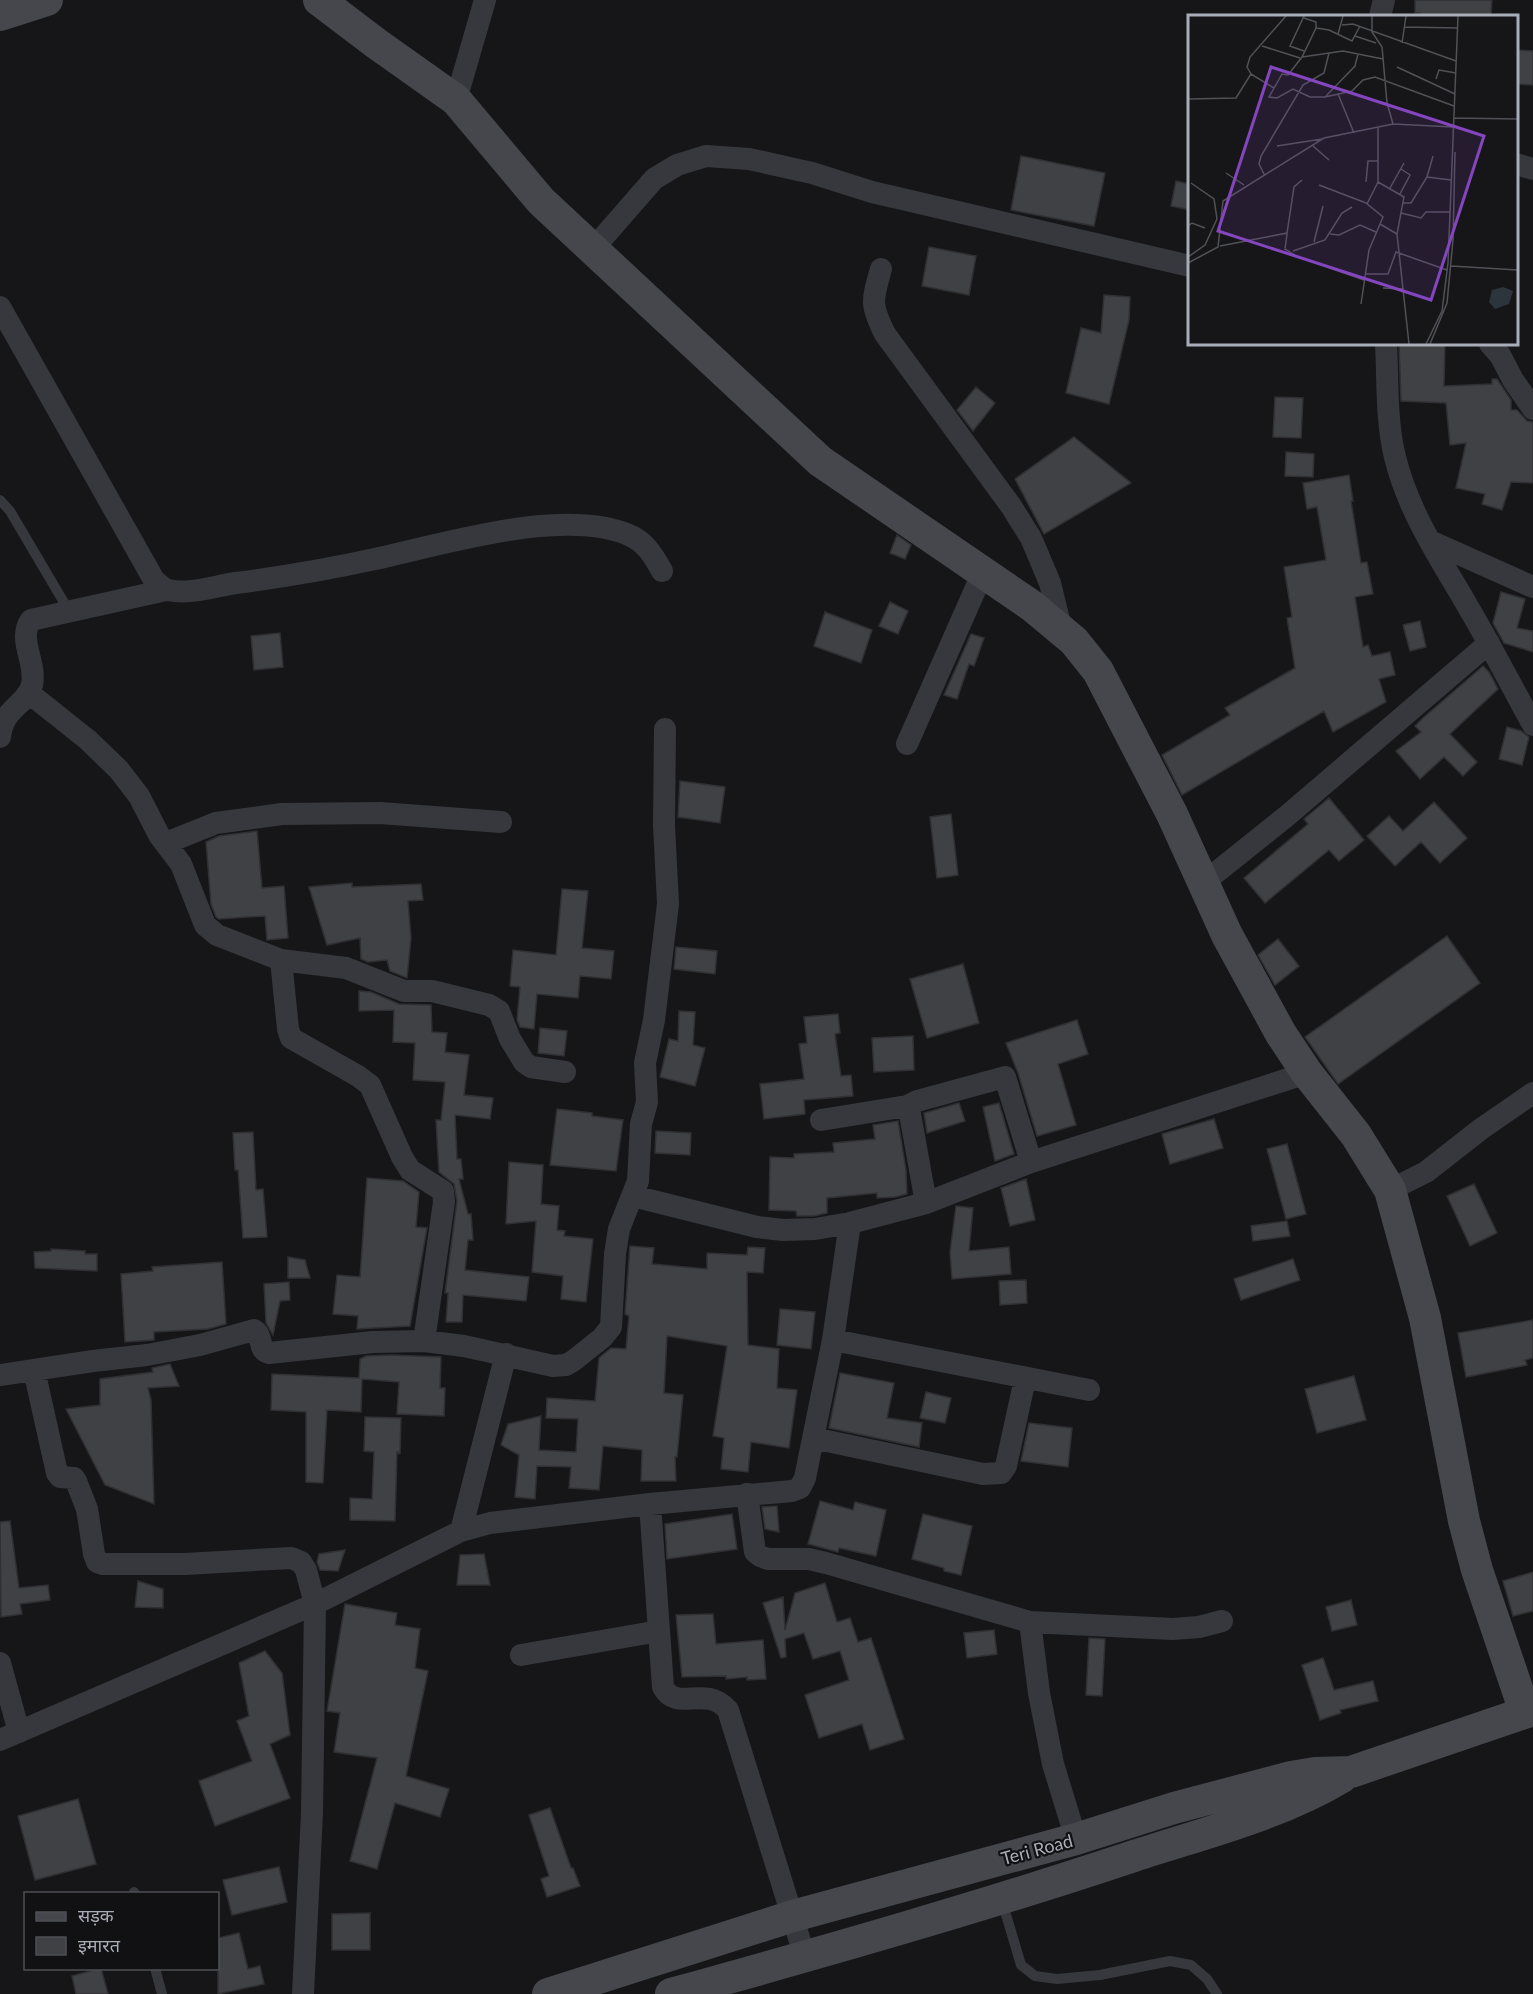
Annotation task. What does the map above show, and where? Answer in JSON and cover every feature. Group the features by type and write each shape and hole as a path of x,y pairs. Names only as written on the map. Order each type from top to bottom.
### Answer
{"street":[{"path":"0,15 47,0"},
{"path":"319,0 456,100 542,201 820,461 1032,606 1074,641 1098,671 1172,814 1248,976 1281,1034 1356,1135 1390,1190 1425,1318 1464,1521 1478,1570 1529,1711"},
{"path":"456,100 485,0"},
{"path":"1380,15 1384,0"},
{"path":"593,249 654,179 677,165 706,156 749,159 812,173 872,192 1188,266"},
{"path":"1518,165 1533,169"},
{"path":"881,269 874,295 874,313 885,334 1011,506 1031,538 1050,583 1062,632"},
{"path":"0,307 154,580 166,590"},
{"path":"1386,345 1389,415 1394,455 1406,495 1533,725"},
{"path":"1491,345 1500,355 1513,380 1533,409"},
{"path":"0,737 7,714 29,693 32,676 25,638 27,626 31,620 166,590 182,591 345,565 514,529 578,524 606,528 632,536 651,550 662,571"},
{"path":"1430,542 1533,587"},
{"path":"907,744 982,572"},
{"path":"1203,882 1288,815 1489,643"},
{"path":"29,693 88,740 119,770 139,796 149,818 182,864 205,925 217,934 281,960 346,968 404,991 432,991 489,1005 499,1011 510,1039 524,1062 531,1066 565,1072"},
{"path":"0,1376 93,1360 147,1355 200,1345 254,1330 259,1335 265,1352 269,1353 373,1342 424,1341 506,1354 541,1364 566,1365 607,1332 612,1319 615,1254 619,1229 639,1181 641,1124 646,1102 645,1063 654,1020 667,921 668,881 664,825 665,729"},
{"path":"166,843 216,823 282,814 380,813 501,822"},
{"path":"281,960 288,1029 291,1038 370,1085 402,1158 410,1170 443,1191 444,1202 424,1341"},
{"path":"633,1196 758,1227 783,1230 815,1229 850,1223 926,1203 1031,1162 1307,1072"},
{"path":"821,1120 907,1106 917,1101 1005,1077 1031,1162"},
{"path":"1390,1190 1426,1172 1481,1129 1533,1093"},
{"path":"910,1114 926,1203"},
{"path":"0,1663 9,1736 315,1604 461,1531 490,1523 650,1504 792,1491 800,1488 805,1478 832,1340 850,1223"},
{"path":"832,1340 1089,1390"},
{"path":"461,1531 506,1354"},
{"path":"34,1370 57,1473 60,1477 74,1478 76,1481 89,1517 97,1562 103,1564 185,1564 291,1558 301,1562 306,1570 315,1604 312,1813 303,1994"},
{"path":"813,1438 982,1474 1001,1473 1006,1466 1025,1379"},
{"path":"747,1494 755,1552 768,1559 808,1559 826,1563 1030,1622 1173,1629 1199,1627 1222,1621"},
{"path":"650,1504 663,1687 674,1699 712,1698 721,1702 728,1710 806,1957"},
{"path":"1030,1622 1039,1693 1053,1764 1076,1839"},
{"path":"520,1655 658,1631"},
{"name":"Teri Road","path":"548,1994 793,1916 1076,1839 1174,1808 1290,1777 1315,1773 1351,1772 1529,1711"},
{"path":"671,1994 1001,1899 1270,1811 1319,1791 1351,1772"}],"lane":[{"path":"0,500 10,510 69,611"},
{"path":"1001,1899 1021,1965 1035,1976 1057,1978 1100,1975 1170,1961 1191,1965 1207,1979 1217,1994"},
{"path":"156,1970 162,1994"}],"building":[{"path":"1415,0 1492,0 1491,15 1420,15 1420,13 1415,13"},
{"path":"1518,50 1533,51 1533,85 1518,84"},
{"path":"1021,156 1105,173 1094,226 1011,210"},
{"path":"1176,181 1188,184 1188,210 1171,206"},
{"path":"929,247 976,256 969,295 922,286"},
{"path":"1104,295 1130,297 1129,320 1109,404 1066,393 1081,328 1101,333"},
{"path":"1399,345 1445,345 1444,386 1492,384 1492,379 1497,379 1511,400 1511,410 1517,410 1527,421 1533,422 1533,483 1511,482 1502,510 1482,504 1485,494 1456,488 1466,443 1450,445 1446,403 1401,401"},
{"path":"976,387 995,403 973,431 957,410"},
{"path":"1275,397 1303,398 1301,438 1273,437"},
{"path":"1074,437 1131,483 1044,534 1015,479"},
{"path":"1286,452 1314,454 1313,477 1285,476"},
{"path":"1349,475 1361,563 1367,562 1373,594 1355,597 1363,647 1368,645 1372,656 1390,652 1395,675 1379,679 1386,702 1333,732 1324,711 1182,795 1162,755 1230,715 1225,708 1295,668 1287,618 1292,617 1284,567 1326,560 1317,507 1307,509 1303,483"},
{"path":"897,535 911,545 905,559 890,553"},
{"path":"1501,592 1525,599 1517,628 1533,631 1533,652 1504,643 1493,623"},
{"path":"890,602 908,611 898,634 879,626"},
{"path":"825,612 872,630 861,663 814,646"},
{"path":"1420,621 1426,647 1410,651 1403,625"},
{"path":"280,633 283,667 254,670 251,636"},
{"path":"971,634 984,638 974,666 969,664 957,699 944,695"},
{"path":"1483,666 1498,689 1450,734 1477,762 1463,776 1444,757 1420,779 1396,751 1421,732 1415,726 1423,718"},
{"path":"1507,727 1521,731 1529,737 1522,765 1499,759"},
{"path":"680,781 725,787 720,823 678,817"},
{"path":"1329,798 1364,840 1339,861 1329,850 1265,903 1244,878 1308,824 1304,819"},
{"path":"1434,802 1467,838 1440,863 1421,842 1395,866 1367,836 1389,816 1403,831"},
{"path":"951,814 958,875 937,878 930,817"},
{"path":"257,831 262,888 284,886 288,938 267,940 265,916 219,919 211,904 206,842 219,836"},
{"path":"352,883 352,887 421,884 423,900 408,901 411,938 407,978 390,971 387,960 368,962 361,959 360,938 327,945 309,887"},
{"path":"562,889 588,891 582,948 614,951 611,979 580,976 578,998 537,994 534,1029 520,1027 517,1020 520,987 510,986 513,950 556,955"},
{"path":"1447,936 1480,983 1338,1084 1305,1037"},
{"path":"1278,939 1299,966 1275,985 1258,955"},
{"path":"676,947 717,951 715,974 674,969"},
{"path":"963,964 979,1023 927,1038 910,979"},
{"path":"359,991 371,992 399,1004 431,1005 432,1032 447,1033 445,1052 469,1055 464,1095 493,1098 490,1119 455,1115 457,1159 461,1159 463,1179 459,1179 468,1214 471,1214 473,1240 468,1240 465,1270 529,1277 526,1301 463,1295 462,1322 446,1322 448,1293 445,1293 457,1201 454,1184 439,1172 436,1120 441,1120 445,1082 413,1080 415,1043 393,1042 394,1010 359,1011"},
{"path":"679,1011 695,1012 693,1045 705,1048 695,1086 660,1077 669,1039 678,1041"},
{"path":"838,1014 840,1033 835,1034 841,1076 851,1075 853,1096 804,1100 805,1114 764,1119 760,1084 804,1079 799,1044 807,1043 804,1017"},
{"path":"1077,1020 1088,1054 1058,1064 1076,1125 1037,1136 1018,1073 1006,1043"},
{"path":"540,1028 567,1031 564,1056 538,1053"},
{"path":"913,1036 914,1070 874,1072 872,1038"},
{"path":"959,1103 965,1121 927,1133 924,1113"},
{"path":"999,1103 1014,1154 995,1161 983,1107"},
{"path":"557,1109 592,1113 592,1116 623,1120 616,1171 550,1165"},
{"path":"1214,1119 1223,1148 1170,1164 1162,1134"},
{"path":"898,1121 906,1170 907,1194 877,1198 877,1193 827,1198 827,1213 814,1216 797,1216 796,1211 769,1210 770,1157 794,1158 794,1154 834,1152 833,1143 875,1139 873,1125"},
{"path":"656,1131 691,1133 690,1155 655,1153"},
{"path":"253,1132 256,1190 263,1189 267,1237 243,1238 233,1133"},
{"path":"1287,1144 1306,1214 1286,1219 1267,1149"},
{"path":"509,1162 543,1165 541,1204 559,1206 557,1230 565,1231 564,1236 593,1239 586,1302 561,1299 563,1276 532,1272 536,1221 506,1224"},
{"path":"367,1178 403,1181 419,1192 416,1227 427,1228 410,1326 357,1329 358,1316 333,1314 337,1275 360,1277"},
{"path":"1026,1179 1035,1220 1010,1226 1001,1188"},
{"path":"1474,1184 1497,1233 1470,1246 1447,1196"},
{"path":"956,1206 973,1208 969,1251 1009,1247 1011,1274 952,1279 950,1252"},
{"path":"1287,1221 1290,1236 1253,1241 1251,1226"},
{"path":"630,1246 654,1248 652,1264 707,1269 707,1253 747,1255 748,1247 765,1248 763,1273 747,1272 748,1345 779,1349 777,1388 797,1390 789,1448 751,1442 748,1472 721,1469 724,1438 713,1436 727,1346 667,1336 664,1393 683,1395 677,1457 675,1457 676,1481 641,1481 642,1450 603,1446 599,1490 569,1488 571,1467 537,1466 535,1499 515,1497 519,1455 501,1445 508,1424 541,1416 539,1450 576,1452 578,1419 546,1418 547,1398 595,1401 599,1358 611,1348 626,1349 629,1316 625,1314"},
{"path":"51,1249 97,1254 97,1271 35,1268 34,1252 51,1251"},
{"path":"288,1257 305,1260 310,1278 288,1278"},
{"path":"1293,1259 1300,1280 1241,1300 1234,1279"},
{"path":"222,1262 226,1324 208,1329 154,1332 154,1340 125,1342 121,1274 153,1271 152,1267"},
{"path":"1026,1280 1027,1303 1000,1305 999,1281"},
{"path":"289,1282 290,1300 280,1301 273,1335 266,1323 264,1284"},
{"path":"780,1309 815,1312 811,1349 777,1345"},
{"path":"1533,1320 1533,1358 1525,1360 1527,1365 1466,1377 1458,1333"},
{"path":"366,1356 441,1357 440,1388 445,1388 444,1416 397,1414 399,1382 362,1379 361,1412 327,1410 323,1483 306,1482 306,1412 271,1410 272,1374 359,1378 360,1359"},
{"path":"170,1364 179,1386 148,1388 151,1400 154,1504 105,1485 66,1409 100,1405 100,1379 153,1372 152,1368"},
{"path":"840,1373 894,1383 887,1418 922,1423 919,1447 829,1428"},
{"path":"1354,1376 1366,1420 1317,1433 1305,1389"},
{"path":"926,1392 951,1398 945,1423 920,1418"},
{"path":"365,1417 401,1418 400,1453 397,1452 395,1521 350,1520 350,1498 372,1499 374,1452 364,1451"},
{"path":"1029,1423 1072,1428 1068,1467 1021,1461"},
{"path":"820,1501 853,1510 855,1502 886,1510 876,1556 839,1548 838,1552 808,1544"},
{"path":"777,1506 779,1532 765,1529 762,1507"},
{"path":"732,1514 737,1549 667,1559 665,1524"},
{"path":"923,1514 972,1526 961,1575 912,1559"},
{"path":"10,1521 19,1588 48,1585 50,1600 20,1604 22,1614 1,1617 0,1522"},
{"path":"345,1550 338,1571 320,1570 317,1562 319,1554"},
{"path":"484,1554 490,1585 457,1585 460,1555"},
{"path":"1533,1572 1533,1611 1513,1616 1503,1581"},
{"path":"138,1581 163,1589 163,1608 135,1607"},
{"path":"825,1583 837,1622 850,1618 858,1642 871,1638 904,1739 870,1750 862,1724 819,1738 805,1695 849,1680 840,1651 813,1659 804,1633 785,1639 786,1657 781,1658 763,1603 783,1597 785,1630 795,1593"},
{"path":"1351,1600 1357,1625 1332,1631 1326,1607"},
{"path":"345,1604 397,1613 395,1625 420,1629 415,1668 428,1671 406,1776 449,1789 440,1817 395,1803 377,1869 350,1861 377,1758 334,1752 340,1713 327,1711"},
{"path":"713,1614 716,1644 763,1640 766,1679 747,1680 747,1677 726,1679 726,1676 682,1677 676,1615"},
{"path":"994,1630 997,1654 967,1658 964,1633"},
{"path":"1089,1638 1105,1639 1102,1696 1086,1695"},
{"path":"265,1651 282,1673 290,1735 270,1744 290,1798 215,1826 199,1781 252,1761 237,1721 249,1716 239,1663"},
{"path":"1323,1658 1334,1690 1373,1681 1378,1701 1340,1710 1341,1713 1320,1720 1302,1665"},
{"path":"78,1799 96,1864 35,1880 18,1816"},
{"path":"550,1808 571,1868 580,1886 547,1897 541,1879 549,1876 529,1815"},
{"path":"279,1867 287,1902 232,1915 223,1880"},
{"path":"370,1913 370,1950 332,1950 332,1914"},
{"path":"239,1933 248,1969 260,1966 264,1984 218,1994 219,1938"},
{"path":"102,1970 108,1994 76,1994 72,1976"}]}
